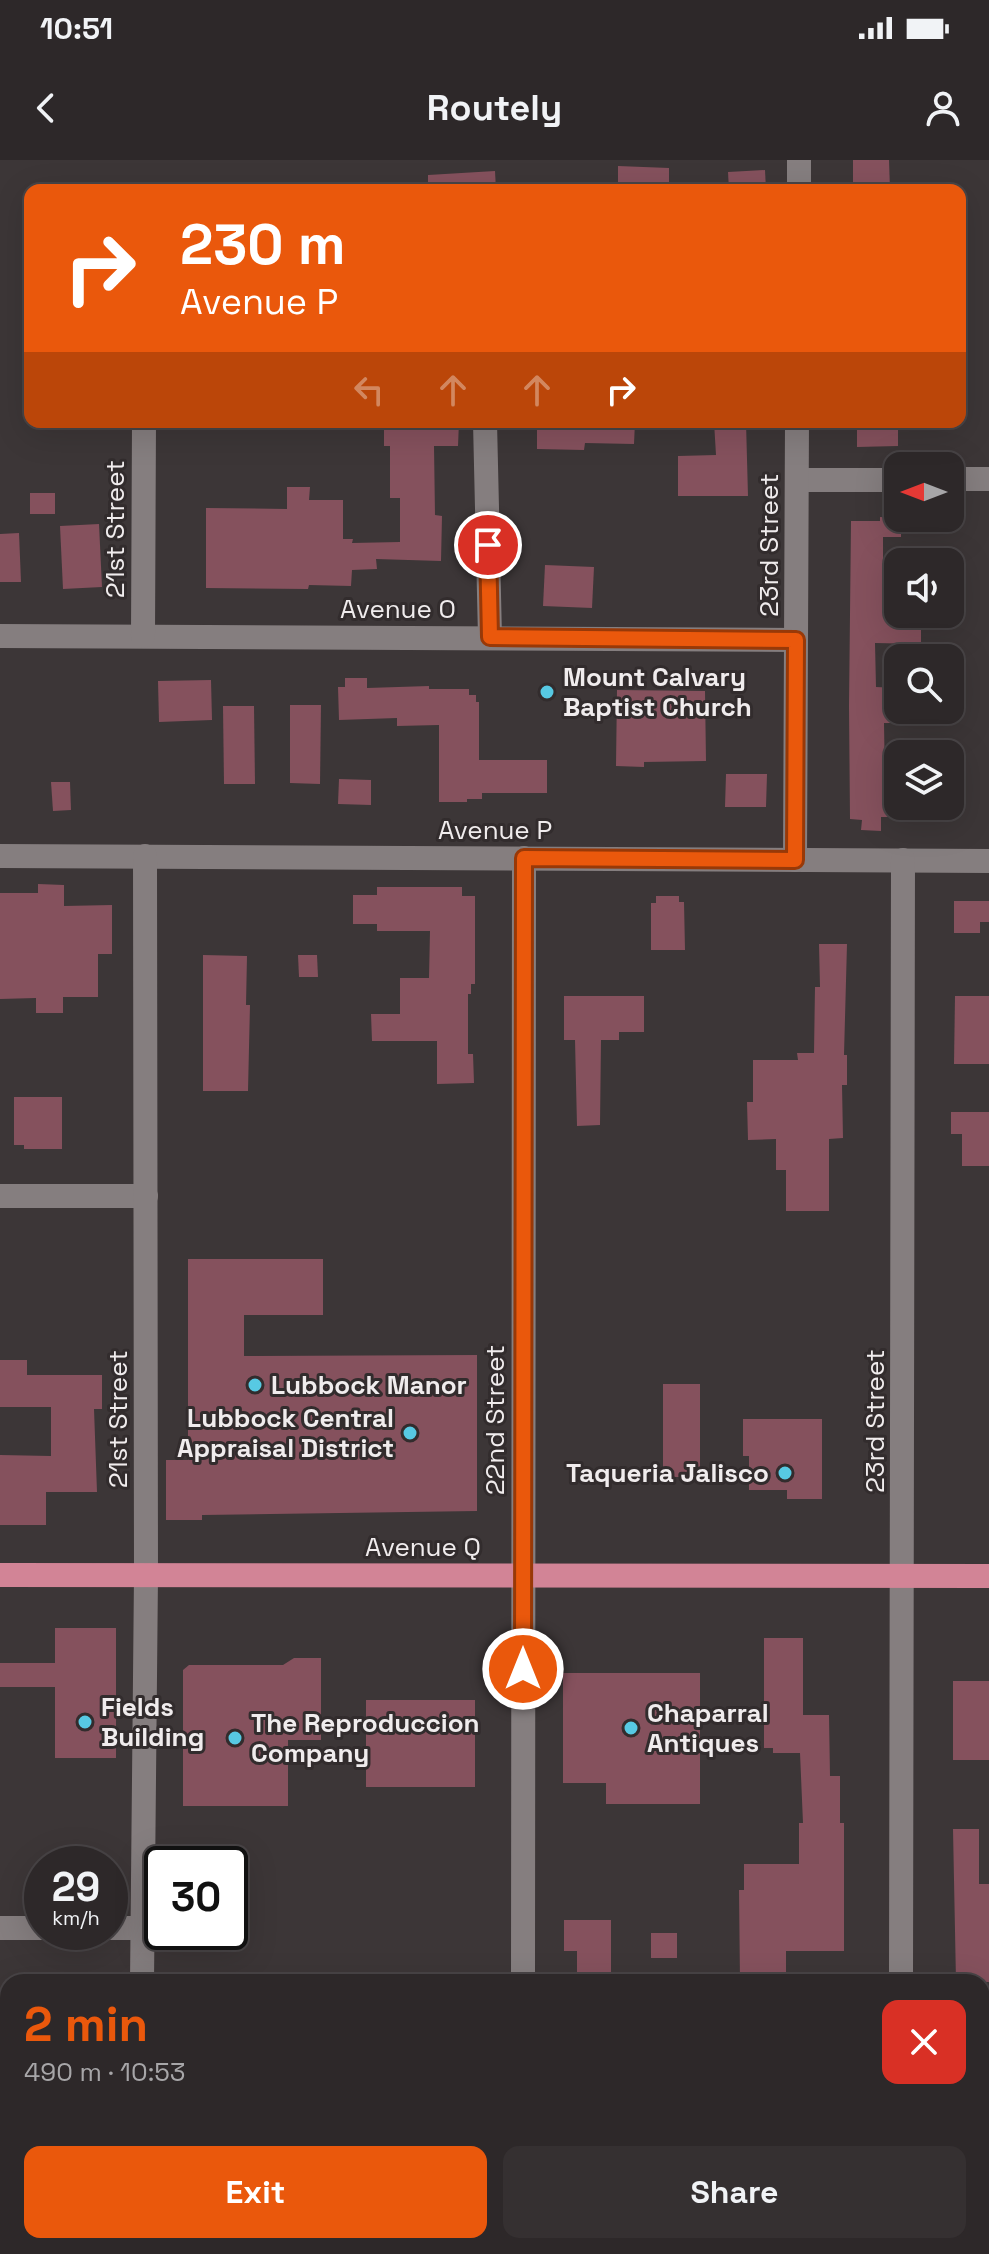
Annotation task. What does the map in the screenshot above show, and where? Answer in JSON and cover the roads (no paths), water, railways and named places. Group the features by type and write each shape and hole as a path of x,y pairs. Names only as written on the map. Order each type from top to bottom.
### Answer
{"highway":[{"name":"Avenue Q","path":"0,1575 989,1576"}],"street":[{"path":"799,160 799,184"},
{"name":"21st Street","path":"143,636 144,428"},
{"path":"485,428 490,637"},
{"name":"23rd Street","path":"795,860 797,428"},
{"path":"964,479 989,479"},
{"path":"797,480 884,480"},
{"name":"Avenue O","path":"0,636 796,640"},
{"name":"Avenue P","path":"0,856 989,861"},
{"name":"21st Street","path":"142,1974 146,1575 145,856"},
{"name":"22nd Street","path":"523,1974 524,858"},
{"name":"23rd Street","path":"901,1974 903,860"},
{"path":"0,1196 146,1196"},
{"path":"0,1928 24,1928"},
{"path":"128,1928 142,1928"}],"place":[{"name":"Mount Calvary Baptist Church","path":"547,692"},
{"name":"Lubbock Manor","path":"255,1385"},
{"name":"Lubbock Central Appraisal District","path":"410,1433"},
{"name":"Taqueria Jalisco","path":"785,1473"},
{"name":"Fields Building","path":"85,1722"},
{"name":"Chaparral Antiques","path":"631,1728"},
{"name":"The Reproduccion Company","path":"235,1738"}]}
